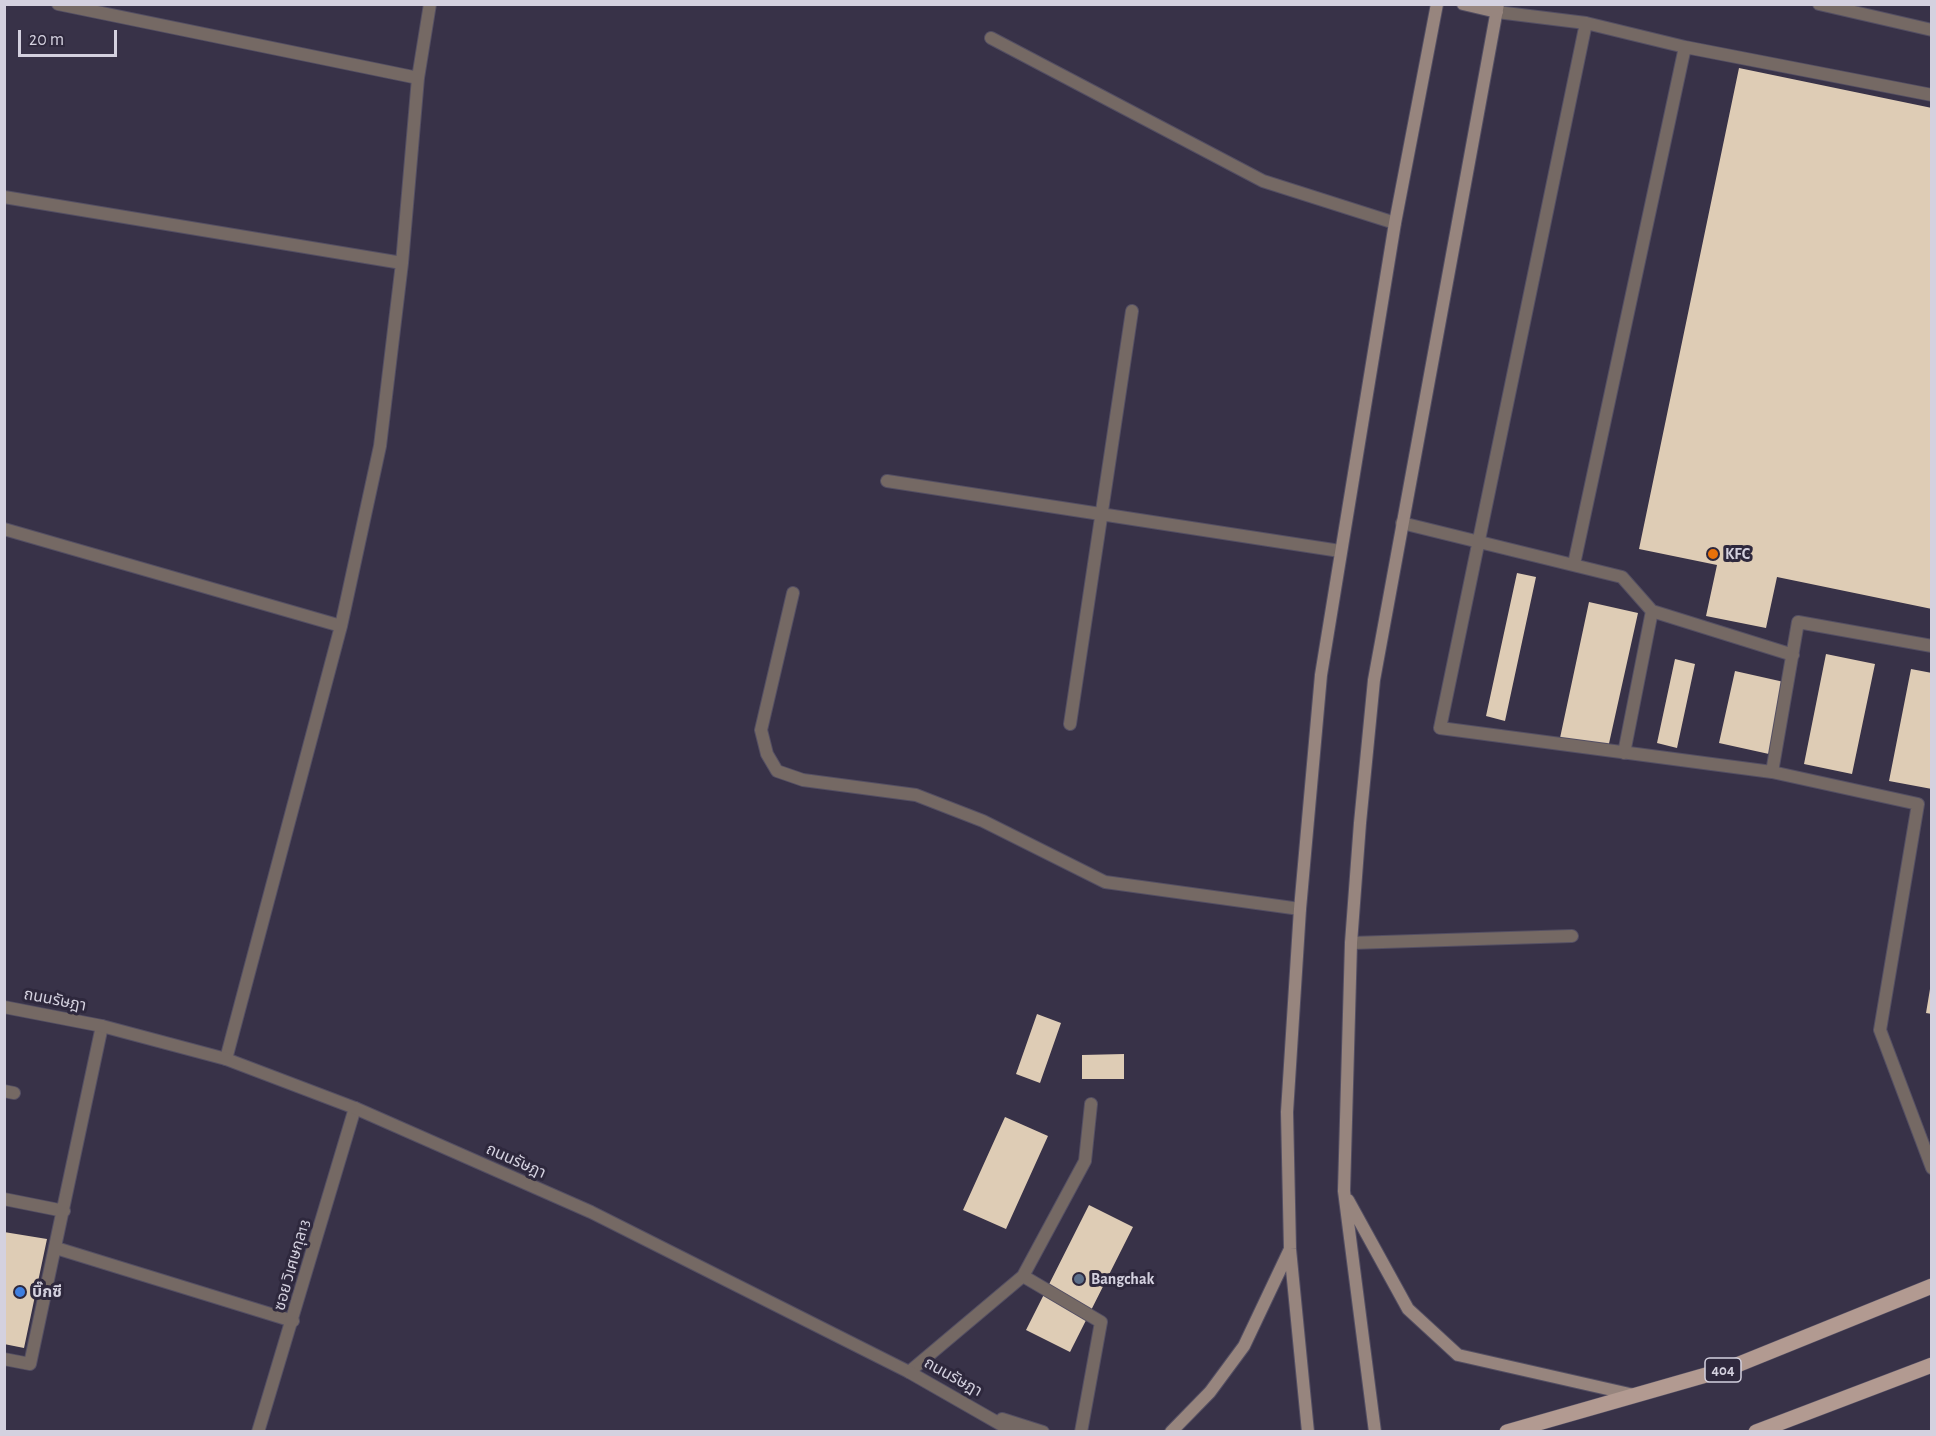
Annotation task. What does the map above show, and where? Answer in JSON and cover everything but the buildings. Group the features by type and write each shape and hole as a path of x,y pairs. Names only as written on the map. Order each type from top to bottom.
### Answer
{"main road":[{"path":"1308,1431 1290,1249 1287,1112 1300,909 1321,675 1395,223 1437,4"},
{"path":"1375,1431 1344,1191 1351,943 1374,680 1497,8 1463,4"},
{"path":"1344,1191 1408,1309 1458,1354 1637,1396"},
{"path":"1171,1431 1210,1392 1244,1346 1290,1249"},
{"name":"404","path":"1507,1431 1727,1369 1932,1286"},
{"path":"1756,1431 1932,1365"}],"street":[{"path":"58,4 418,78"},
{"path":"226,1059 341,626 381,446 402,263 418,78 430,4"},
{"path":"1819,4 1932,30"},
{"path":"1497,8 1586,23 1685,47 1932,96"},
{"path":"1586,23 1440,729 1772,772 1918,804 1880,1030 1932,1168"},
{"path":"991,38 1263,181 1395,223"},
{"path":"1574,564 1685,47"},
{"path":"4,197 402,263"},
{"path":"1070,724 1132,311"},
{"path":"887,480 1340,552"},
{"path":"1402,523 1623,577 1652,611 1793,655"},
{"path":"4,529 341,626"},
{"path":"793,593 761,730 767,754 777,771 803,780 916,795 983,821 1106,882 1300,909"},
{"path":"1623,753 1652,611"},
{"path":"1772,772 1798,622 1932,646"},
{"path":"1351,943 1572,936"},
{"name":"ถนนรัษฎา","path":"4,1007 102,1026 226,1059 355,1108 591,1212 909,1372 1014,1431"},
{"path":"4,1359 30,1364 102,1026"},
{"path":"909,1372 1023,1276 1085,1161 1091,1104"},
{"name":"ซอย วิเศษกุล13","path":"258,1431 293,1321 355,1108"},
{"path":"4,1199 64,1211"},
{"path":"56,1248 293,1321"},
{"path":"1023,1276 1101,1322 1081,1431"},
{"name":"ถนนรัษฎา","path":"987,1415 1043,1431"}],"place":[{"name":"KFC","path":"1713,554"},
{"name":"Bangchak","path":"1079,1279"},
{"name":"บิ๊กซี","path":"20,1292"}]}
